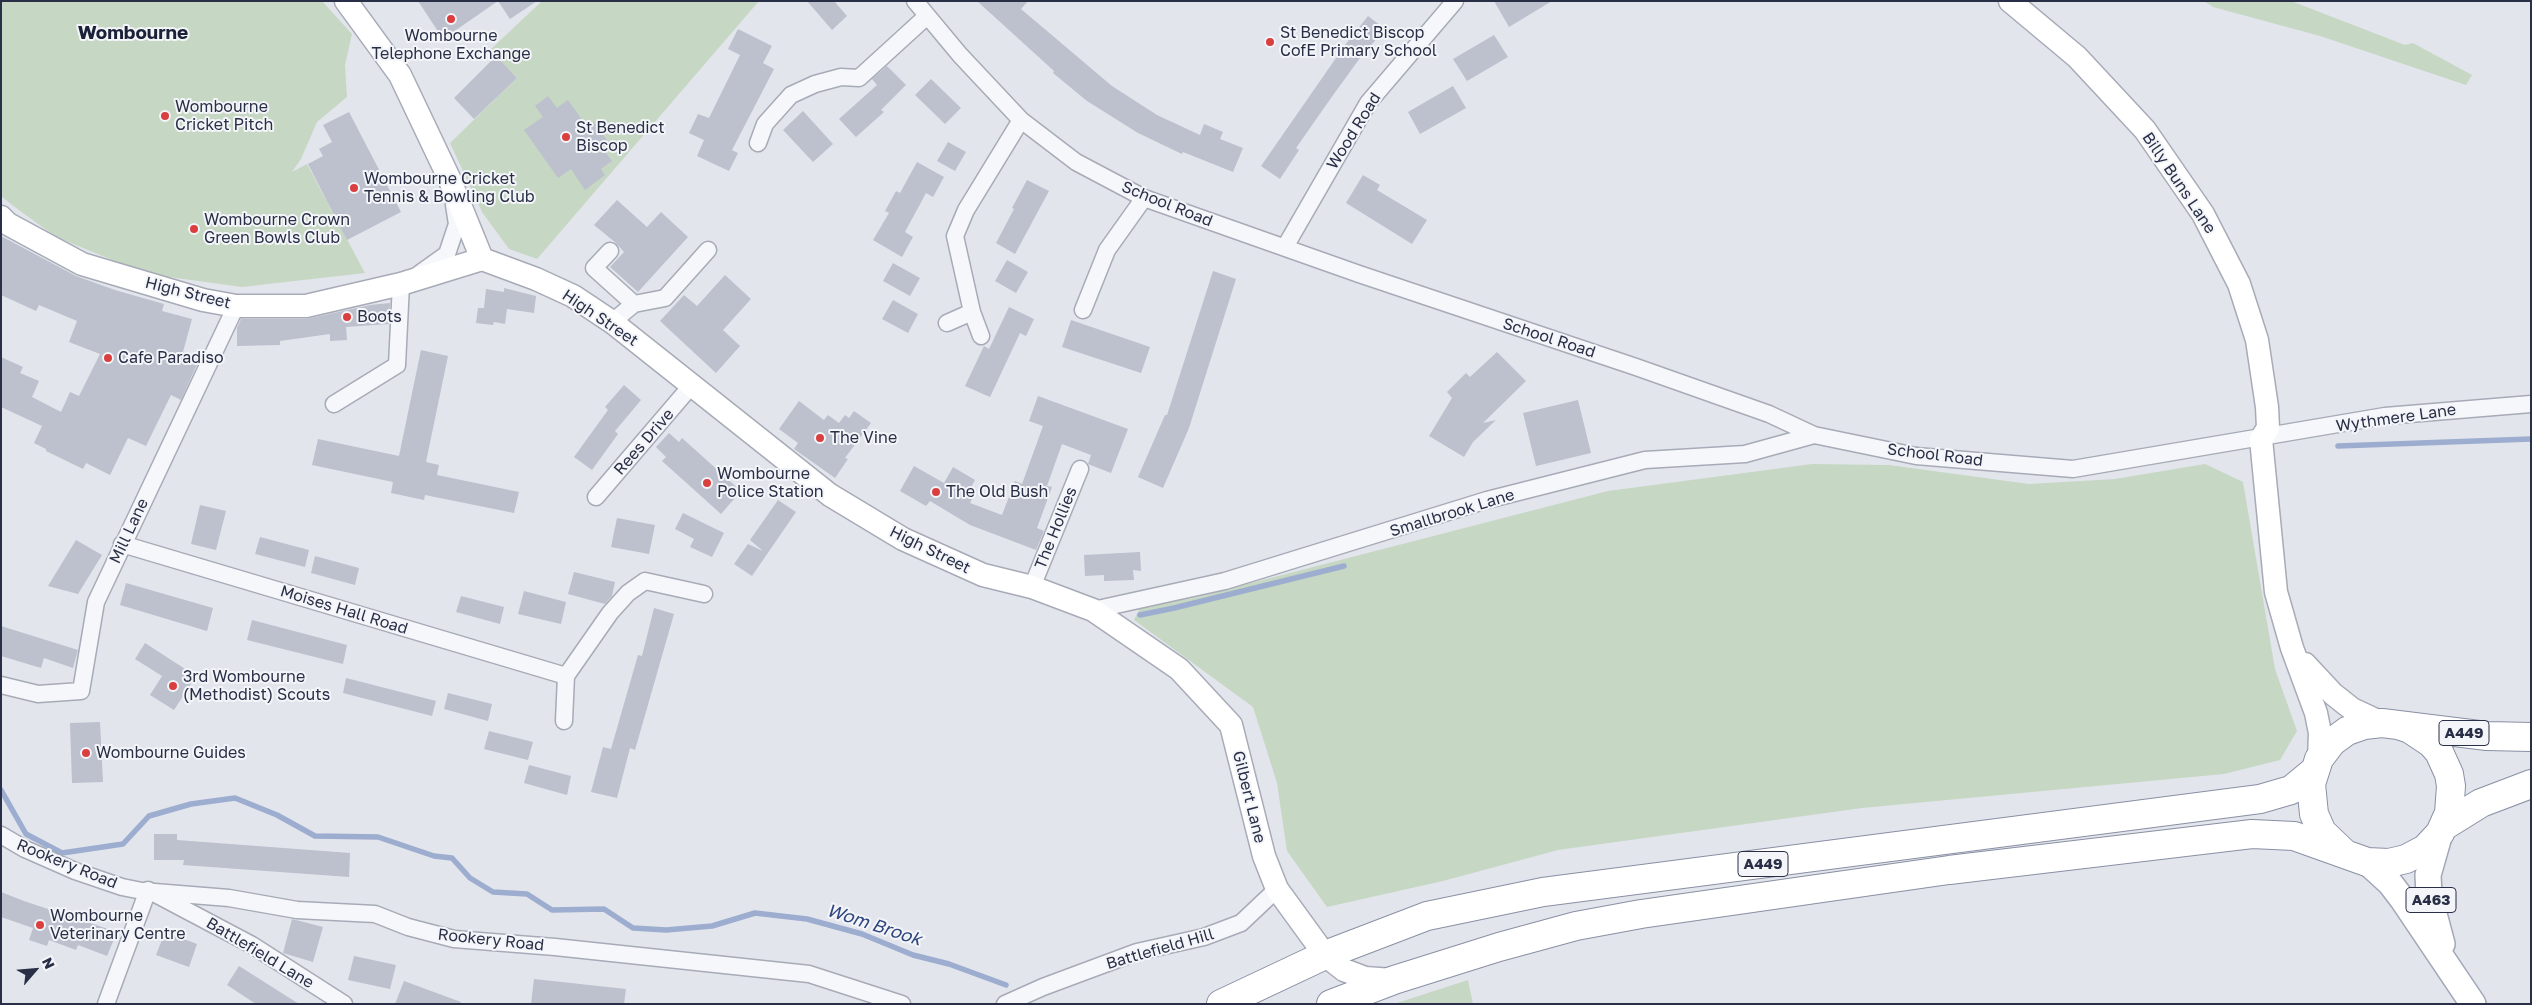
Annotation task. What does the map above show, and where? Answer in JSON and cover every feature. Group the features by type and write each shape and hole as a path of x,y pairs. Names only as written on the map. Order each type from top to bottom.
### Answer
{"highway":[{"name":"A449","path":"2390,724 2487,736 2531,737"},
{"path":"2442,830 2452,799 2449,774 2439,752 2431,743 2410,729 2390,724 2364,725 2347,732 2332,742 2317,765 2311,797 2314,814 2322,832 2332,844 2358,859 2388,864 2406,860 2425,849 2442,830 2481,802 2531,784"},
{"name":"A449","path":"1221,1004 1325,955 1427,916 1543,892 2260,800 2291,790 2317,765"},
{"name":"A449","path":"1331,1004 1394,980 1498,947 1585,925 1641,914 1949,870 2252,834 2294,836 2358,859"}],"main road":[{"name":"A463","path":"2442,830 2428,875 2429,895 2449,966"},
{"name":"A463","path":"2358,859 2390,883 2449,966 2473,1004"}],"street":[{"path":"346,1 400,75 450,178 482,259"},
{"name":"School Road","path":"915,1 1021,120 1076,162 1144,198 1743,405 1814,435 1916,456 2074,469 2261,439"},
{"name":"Billy Buns Lane","path":"2010,1 2077,57 2145,130 2203,214 2239,284 2257,340 2267,414 2268,428 2261,439 2276,592 2292,648 2316,713 2320,733 2317,765"},
{"name":"Wood Road","path":"1285,247 1368,103 1453,2"},
{"path":"758,143 765,124 792,95 815,84 841,77 859,78 927,16"},
{"path":"981,336 972,312 955,236 966,210 1021,120"},
{"path":"334,404 397,365 405,283 447,254 457,224 450,178"},
{"path":"1083,310 1107,250 1144,198"},
{"name":"High Street","path":"1,216 8,224 82,264 203,300 236,306 306,306 405,283 482,259 536,279 573,296 612,322 830,495 903,539 983,575 1032,587 1093,610"},
{"path":"612,322 634,304 665,298 708,250"},
{"path":"610,251 594,268 634,304"},
{"name":"Mill Lane","path":"1,685 38,694 81,691 96,602 236,306"},
{"path":"947,323 972,312"},
{"name":"Rees Drive","path":"596,497 691,386"},
{"name":"Wythmere Lane","path":"2261,439 2385,416 2531,404"},
{"name":"Smallbrook Lane","path":"1093,610 1225,581 1325,552 1487,500 1646,460 1744,454 1814,435"},
{"name":"The Hollies","path":"1032,587 1080,470"},
{"name":"Moises Hall Road","path":"122,544 566,676"},
{"path":"564,721 566,676 610,613 628,593 645,580 704,594"},
{"name":"Gilbert Lane","path":"1093,610 1179,669 1231,725 1264,856 1277,889 1325,955 1344,970 1364,978 1394,980"},
{"name":"Billy Buns Lane","path":"2292,648 2333,694 2352,709 2390,724"},
{"name":"Rookery Road","path":"1,835 25,849 75,871 122,887 142,891 229,898 297,910 375,914 408,927 454,939 555,947 809,974 902,1004"},
{"name":"Battlefield Hill","path":"1005,1004 1043,986 1137,952 1204,937 1241,923 1277,889"},
{"path":"106,1004 148,890"},
{"name":"Battlefield Lane","path":"148,890 252,945 344,1004"}],"green space":[{"name":"Wombourne Cricket Pitch","path":"1,1 322,1 352,34 345,65 347,97 317,122 301,159 292,172 307,164 365,273 242,287 147,274 56,237 12,205 1,196"},
{"path":"542,1 759,1 537,259 509,249 482,212 450,143 517,78 490,50"},
{"path":"2204,1 2291,1 2405,45 2413,43 2472,75 2466,85 2320,36 2213,7"},
{"path":"1812,464 1889,465 2029,484 2115,479 2205,464 2243,482 2275,669 2297,731 2280,760 2224,774 1862,808 1558,850 1443,881 1327,907 1287,851 1277,783 1253,707 1134,620 1142,604 1189,599 1608,491"},
{"path":"1468,980 1473,1004 1394,1004"}],"building":[{"name":"Wombourne Telephone Exchange","path":"418,1 498,1 443,39"},
{"path":"498,1 537,1 510,19"},
{"path":"807,1 834,1 847,16 832,30"},
{"path":"977,1 1028,1 1021,9 1112,86 1157,115 1200,135 1204,124 1223,132 1220,139 1243,148 1233,172 1183,152 1182,154 1138,133 1087,101 1053,73 1054,71"},
{"path":"1494,1 1552,1 1509,27"},
{"path":"1368,16 1385,29 1360,58 1296,148 1299,150 1280,179 1261,166 1345,45"},
{"path":"738,29 772,46 763,63 774,69 732,150 738,153 729,171 697,156 704,140 689,133 698,114 709,118 740,55 728,49"},
{"path":"1494,35 1508,57 1467,81 1453,59"},
{"path":"496,56 517,78 474,119 454,98"},
{"path":"887,66 906,85 881,110 884,112 856,137 839,119 877,85 872,79"},
{"path":"931,79 961,108 945,124 915,95"},
{"path":"1453,86 1466,108 1420,134 1408,112"},
{"name":"St Benedict Biscop","path":"548,96 557,108 568,100 587,127 594,122 609,143 602,148 612,161 601,169 605,175 585,190 571,169 558,178 524,130 543,117 535,106"},
{"path":"803,111 833,144 813,162 783,130"},
{"name":"Wombourne Cricket Tennis & Bowling Club","path":"349,112 401,212 347,240 308,164 323,156 319,149 332,142 323,125"},
{"path":"948,142 966,152 955,171 937,161"},
{"path":"917,162 944,177 933,197 926,193 905,232 913,237 902,257 873,240 889,213 885,211 896,191 900,193"},
{"path":"1363,175 1380,185 1377,190 1427,220 1412,244 1346,203"},
{"path":"1027,180 1049,191 1015,254 996,243"},
{"path":"617,200 647,227 661,212 688,237 638,292 610,267 624,252 594,225"},
{"path":"1,236 76,276 115,290 164,304 162,311 192,319 183,352 199,360 181,400 171,395 146,446 128,438 110,475 86,463 83,469 46,451 46,449 34,443 42,426 1,407 1,357 23,367 20,373 39,381 32,397 61,412 70,392 79,396 100,354 69,342 77,321 39,305 36,311 1,295"},
{"path":"1007,260 1028,272 1016,293 995,281"},
{"path":"893,263 920,278 910,296 883,281"},
{"path":"1213,271 1236,279 1189,428 1163,488 1138,477 1165,415 1167,415"},
{"path":"725,275 751,299 723,330 740,346 716,373 660,321 684,295 697,306"},
{"path":"504,288 536,296 534,313 507,309 505,324 494,322 493,325 476,323 478,308 484,308 486,289 504,292"},
{"path":"893,300 918,314 908,333 882,319"},
{"path":"390,303 389,324 346,327 347,340 330,341 330,334 280,341 280,345 237,346 237,328 241,319 306,319 370,305"},
{"path":"1009,307 1034,319 1026,336 1020,333 990,397 965,386 984,346 989,349"},
{"path":"1071,320 1150,347 1141,373 1062,347"},
{"path":"421,350 448,356 426,462 439,465 437,475 519,492 514,513 425,495 424,500 391,493 393,482 312,465 318,439 399,456"},
{"path":"1497,352 1526,381 1483,423 1496,420 1473,442 1464,457 1429,436 1452,398 1447,392 1466,373 1470,377"},
{"path":"624,385 641,400 615,431 618,434 592,470 574,457 608,410 605,407"},
{"path":"1038,396 1128,429 1111,473 1088,464 1091,455 1062,444 1047,486 1052,487 1037,528 1044,531 1036,550 970,525 930,501 926,506 900,491 914,466 944,483 953,467 975,480 969,491 972,493 969,497 972,499 970,503 1002,515 1015,481 1022,484 1043,426 1029,421"},
{"path":"1578,400 1591,453 1536,466 1523,413"},
{"name":"The Vine","path":"799,401 824,420 828,415 839,423 845,415 849,418 854,411 871,423 845,458 848,459 835,478 794,449 798,443 779,429"},
{"path":"669,433 679,442 682,438 741,491 721,514 662,461 666,457 656,447"},
{"path":"778,500 796,512 752,576 734,564 748,544 763,551 750,540"},
{"path":"200,505 226,511 216,550 191,544"},
{"path":"683,513 724,533 712,557 690,547 694,539 675,529"},
{"path":"617,518 655,525 649,554 611,547"},
{"path":"260,537 309,550 305,567 255,554"},
{"path":"76,540 102,555 78,594 48,586"},
{"path":"1140,552 1141,571 1133,570 1134,580 1104,581 1104,575 1085,576 1084,555"},
{"path":"315,556 359,568 355,585 311,573"},
{"path":"574,572 615,582 612,596 605,604 568,594"},
{"path":"126,583 213,608 207,631 120,605"},
{"path":"524,591 566,602 561,624 518,614"},
{"path":"461,596 504,607 500,624 456,612"},
{"path":"654,608 674,614 635,750 630,748 617,798 591,792 603,747 611,749 638,655 642,656"},
{"path":"252,620 347,645 343,664 247,640"},
{"path":"1,626 78,650 73,668 44,658 41,668 1,656"},
{"name":"3rd Wombourne (Methodist) Scouts","path":"145,643 196,676 174,710 150,695 162,676 135,659"},
{"path":"346,678 436,701 432,716 343,693"},
{"path":"448,693 492,704 488,721 444,709"},
{"name":"Wombourne Guides","path":"100,722 103,782 72,783 70,723"},
{"path":"489,731 533,742 528,760 484,749"},
{"path":"529,765 571,776 567,795 524,783"},
{"path":"154,834 177,834 177,840 350,853 349,877 183,865 184,860 154,860"},
{"path":"1,892 117,932 107,956 78,945 76,950 49,940 47,946 29,940 33,928 1,917"},
{"path":"292,919 323,927 313,962 283,953"},
{"path":"165,932 197,944 189,967 156,955"},
{"path":"354,956 396,965 390,989 348,980"},
{"path":"239,966 299,1004 256,1004 227,985"},
{"path":"534,979 626,989 624,1004 531,1004"},
{"path":"404,981 461,1002 460,1004 395,1004"}],"waterway":[{"path":"2338,446 2531,439"},
{"path":"1140,615 1344,566"},
{"name":"Wom Brook","path":"1,790 26,834 62,853 123,844 149,816 191,804 235,798 277,815 315,836 378,837 434,856 452,858 470,878 493,892 527,894 552,910 604,909 633,928 666,930 712,926 755,913 807,919 862,934 913,955 949,964 1006,985"}],"place":[{"name":"Wombourne Telephone Exchange","path":"451,19"},
{"name":"St Benedict Biscop CofE Primary School","path":"1270,42"},
{"name":"Wombourne Cricket Pitch","path":"165,116"},
{"name":"St Benedict Biscop","path":"566,137"},
{"name":"Wombourne Cricket Tennis & Bowling Club","path":"354,188"},
{"name":"Wombourne Crown Green Bowls Club","path":"194,229"},
{"name":"Boots","path":"347,317"},
{"name":"Cafe Paradiso","path":"108,358"},
{"name":"The Vine","path":"820,438"},
{"name":"Wombourne Police Station","path":"707,483"},
{"name":"The Old Bush","path":"936,492"},
{"name":"3rd Wombourne (Methodist) Scouts","path":"173,686"},
{"name":"Wombourne Guides","path":"86,753"},
{"name":"Wombourne Veterinary Centre","path":"40,925"}],"district":[{"name":"Wombourne","path":"133,33"}]}
